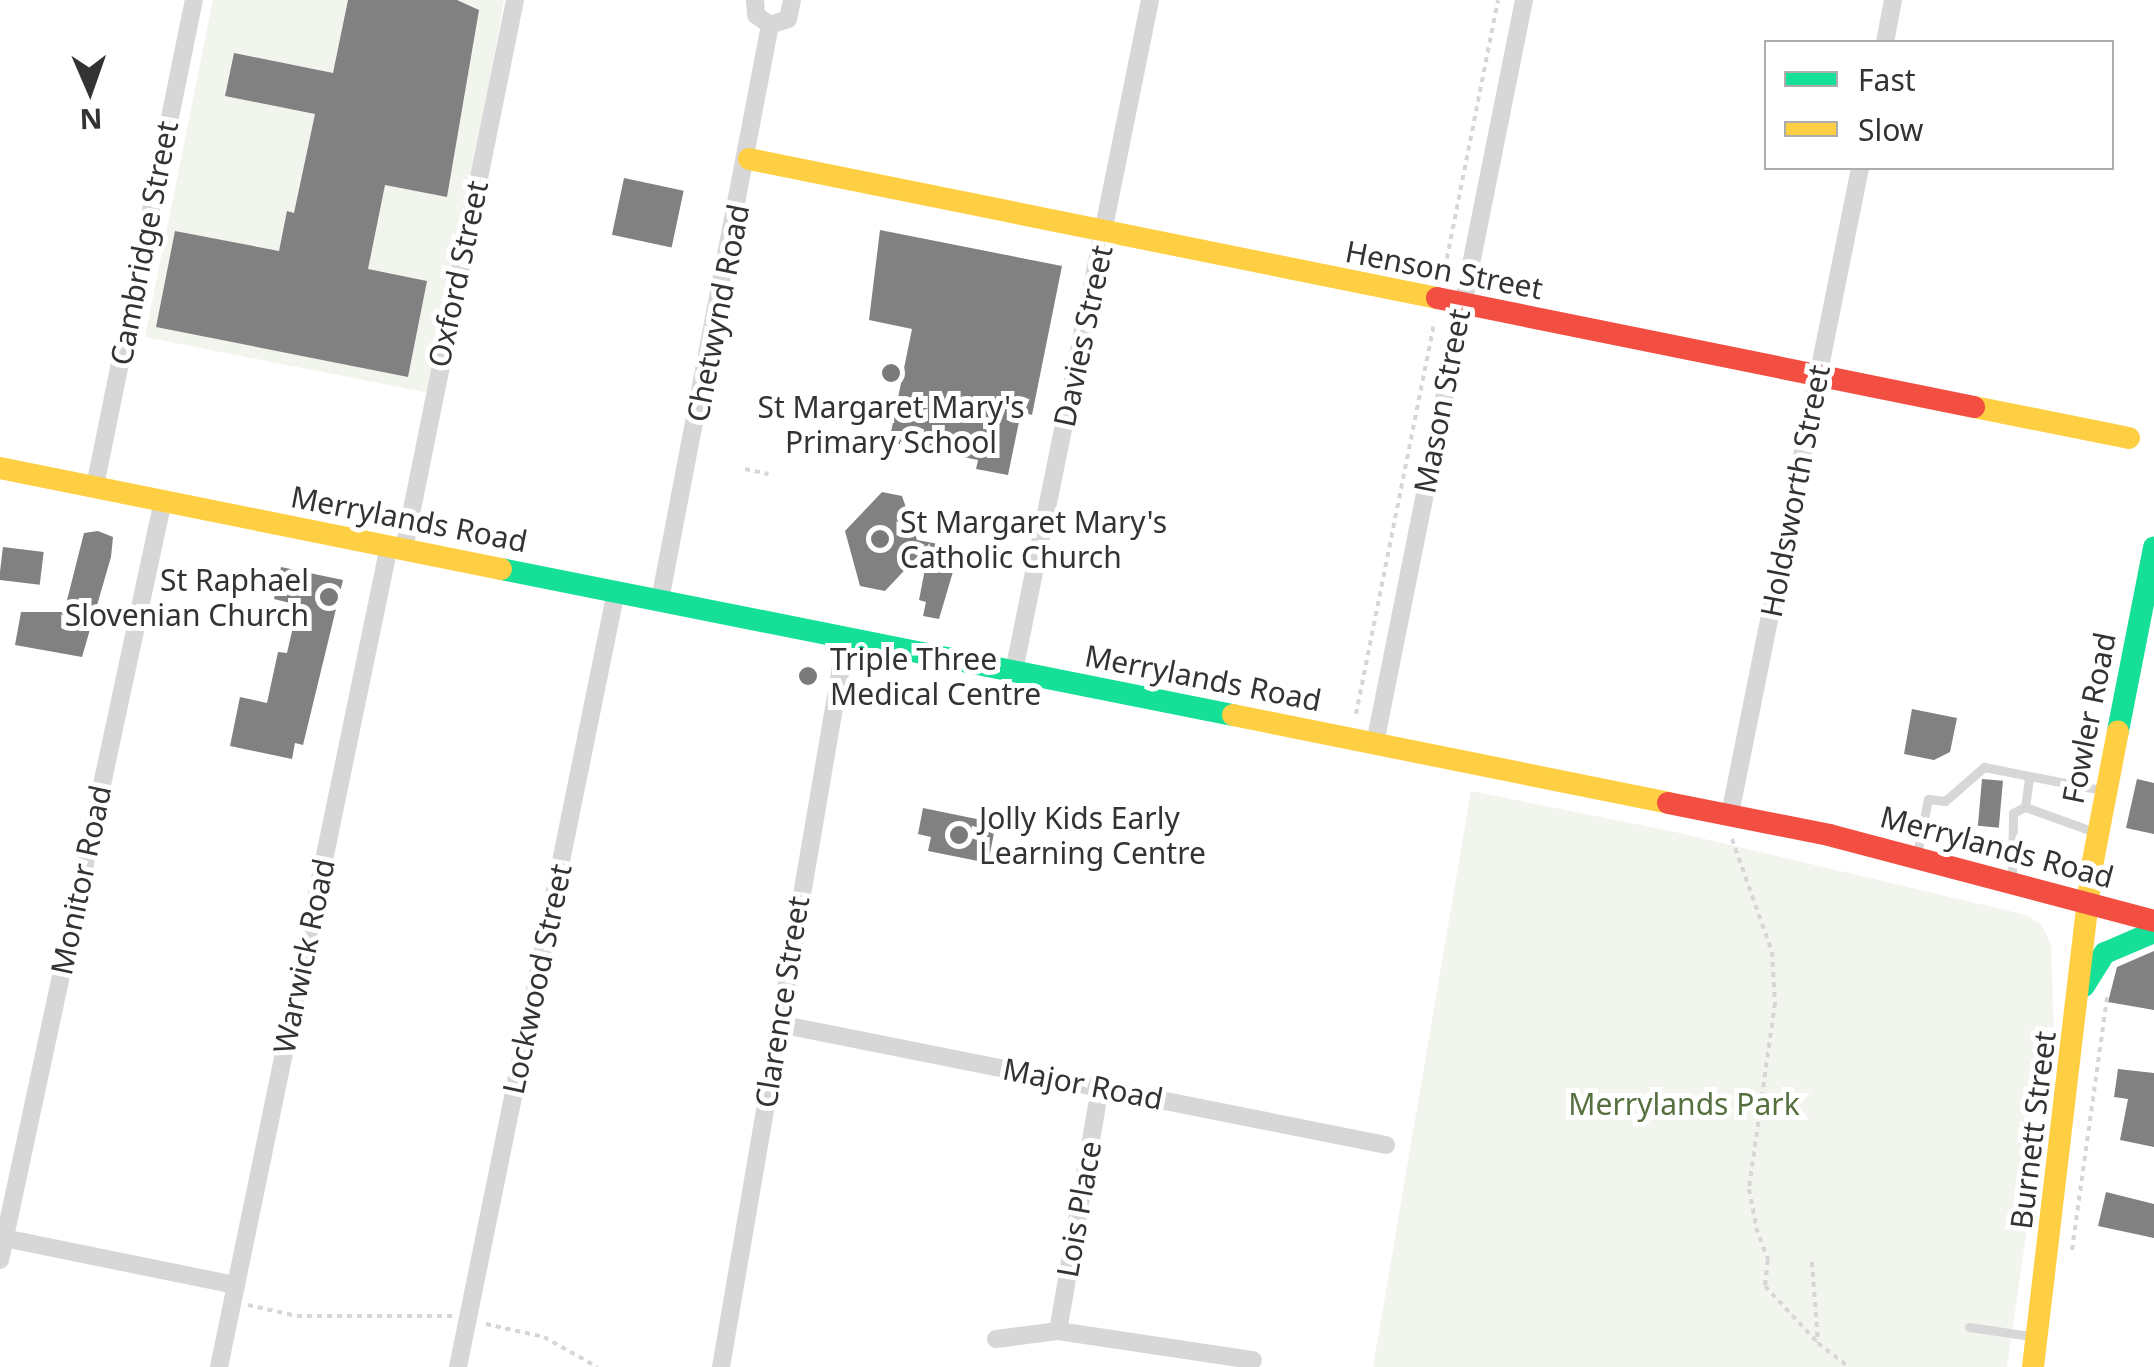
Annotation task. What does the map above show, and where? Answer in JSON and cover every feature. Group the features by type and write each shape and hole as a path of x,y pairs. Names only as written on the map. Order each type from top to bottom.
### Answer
{"main road":[{"name":"Henson Street","path":"749,159 2128,438"},
{"name":"Merrylands Road","path":"0,468 1730,814 1917,856 2154,921"},
{"name":"Fowler Road","path":"2088,901 2105,790 2154,547"},
{"name":"Burnett Street","path":"2033,1367 2081,990 2088,901"},
{"path":"2081,990 2104,954 2154,932"}],"street":[{"name":"Cambridge Street","path":"95,486 194,0"},
{"name":"Oxford Street","path":"396,547 515,0"},
{"path":"750,1 770,26 788,19 792,0"},
{"name":"Davies Street","path":"1014,671 1150,0"},
{"name":"Mason Street","path":"1375,743 1450,302 1524,0"},
{"path":"1884,40 1893,0"},
{"name":"Chetwynd Road","path":"660,600 749,159 770,26"},
{"name":"Holdsworth Street","path":"1730,814 1860,170"},
{"name":"Monitor Road","path":"0,1260 162,500"},
{"name":"Warwick Road","path":"219,1367 396,547"},
{"name":"Lockwood Street","path":"458,1367 616,591"},
{"name":"Clarence Street","path":"721,1367 846,638"},
{"name":"Major Road","path":"779,1024 1386,1145"},
{"name":"Lois Place","path":"1058,1331 1100,1087"},
{"path":"4,1238 236,1285"},
{"path":"996,1340 1058,1331 1253,1360"}],"lane":[{"path":"1917,856 1928,799 1945,801 1984,767 2105,790"},
{"path":"2025,807 2029,778"},
{"path":"2012,880 2013,813 2025,807 2098,833"},
{"path":"1969,1328 2037,1336"}],"path":[{"path":"1356,714 1450,302 1498,0"},
{"path":"745,469 768,474"},
{"path":"1732,839 1772,952 1775,1003 1749,1189 1768,1260 1765,1286 1818,1342 1848,1367"},
{"path":"2069,1268 2110,984"},
{"path":"1756,1226 1758,1210"},
{"path":"1812,1262 1818,1342"},
{"path":"262,1308 297,1316 448,1316"},
{"path":"488,1324 544,1337 597,1367"}],"green space":[{"path":"213,0 504,0 434,394 145,337"},
{"name":"Merrylands Park","path":"1471,791 1675,832 2026,915 2042,925 2051,945 2054,1040 2007,1367 1373,1367"}],"building":[{"path":"348,0 457,0 479,10 447,197 385,185 368,269 427,281 408,377 156,327 175,231 279,251 287,211 294,213 315,114 225,96 234,53 333,73"},
{"path":"624,178 684,191 672,247 612,235"},
{"path":"880,230 1062,266 1032,415 1021,412 1008,475 976,469 978,460 889,442 912,329 869,320"},
{"path":"882,492 902,496 917,540 960,548 939,619 923,616 926,602 919,600 930,543 885,591 860,586 845,531"},
{"path":"98,531 113,537 111,557 82,657 15,645 21,612 64,612 84,533"},
{"path":"3,547 44,552 40,585 0,580"},
{"path":"281,567 343,580 303,745 295,743 292,759 230,746 240,697 267,703 278,652 287,653 298,605 274,599"},
{"path":"1912,709 1957,718 1950,752 1934,760 1904,754"},
{"path":"1982,779 2003,781 1999,828 1978,826"},
{"path":"2137,779 2154,783 2154,834 2126,828"},
{"name":"Jolly Kids Early Learning Centre","path":"923,808 996,823 988,863 928,851 931,837 918,834"},
{"path":"2154,951 2154,1010 2108,1002 2117,967"},
{"path":"2118,1069 2154,1073 2154,1147 2120,1140 2128,1099 2114,1097"},
{"path":"2106,1192 2154,1204 2154,1238 2098,1226"}],"traffic: fast":[{"path":"2118,731 2154,547"},
{"path":"501,569 1233,715"},
{"path":"2084,986 2105,953 2154,932"}],"traffic: slow":[{"path":"749,159 1437,298"},
{"path":"1974,407 2129,438"},
{"path":"0,468 501,569"},
{"path":"1233,715 1668,803"},
{"path":"2033,1367 2092,866 2118,731"}],"traffic: jam":[{"path":"1437,298 1974,407"},
{"path":"1668,803 1829,835 2154,921"}],"place":[{"name":"St Margaret Mary's Primary School","path":"891,373"},
{"name":"St Margaret Mary's Catholic Church","path":"880,539"},
{"name":"St Raphael Slovenian Church","path":"329,597"},
{"name":"Triple Three Medical Centre","path":"808,676"},
{"name":"Jolly Kids Early Learning Centre","path":"959,835"}]}
